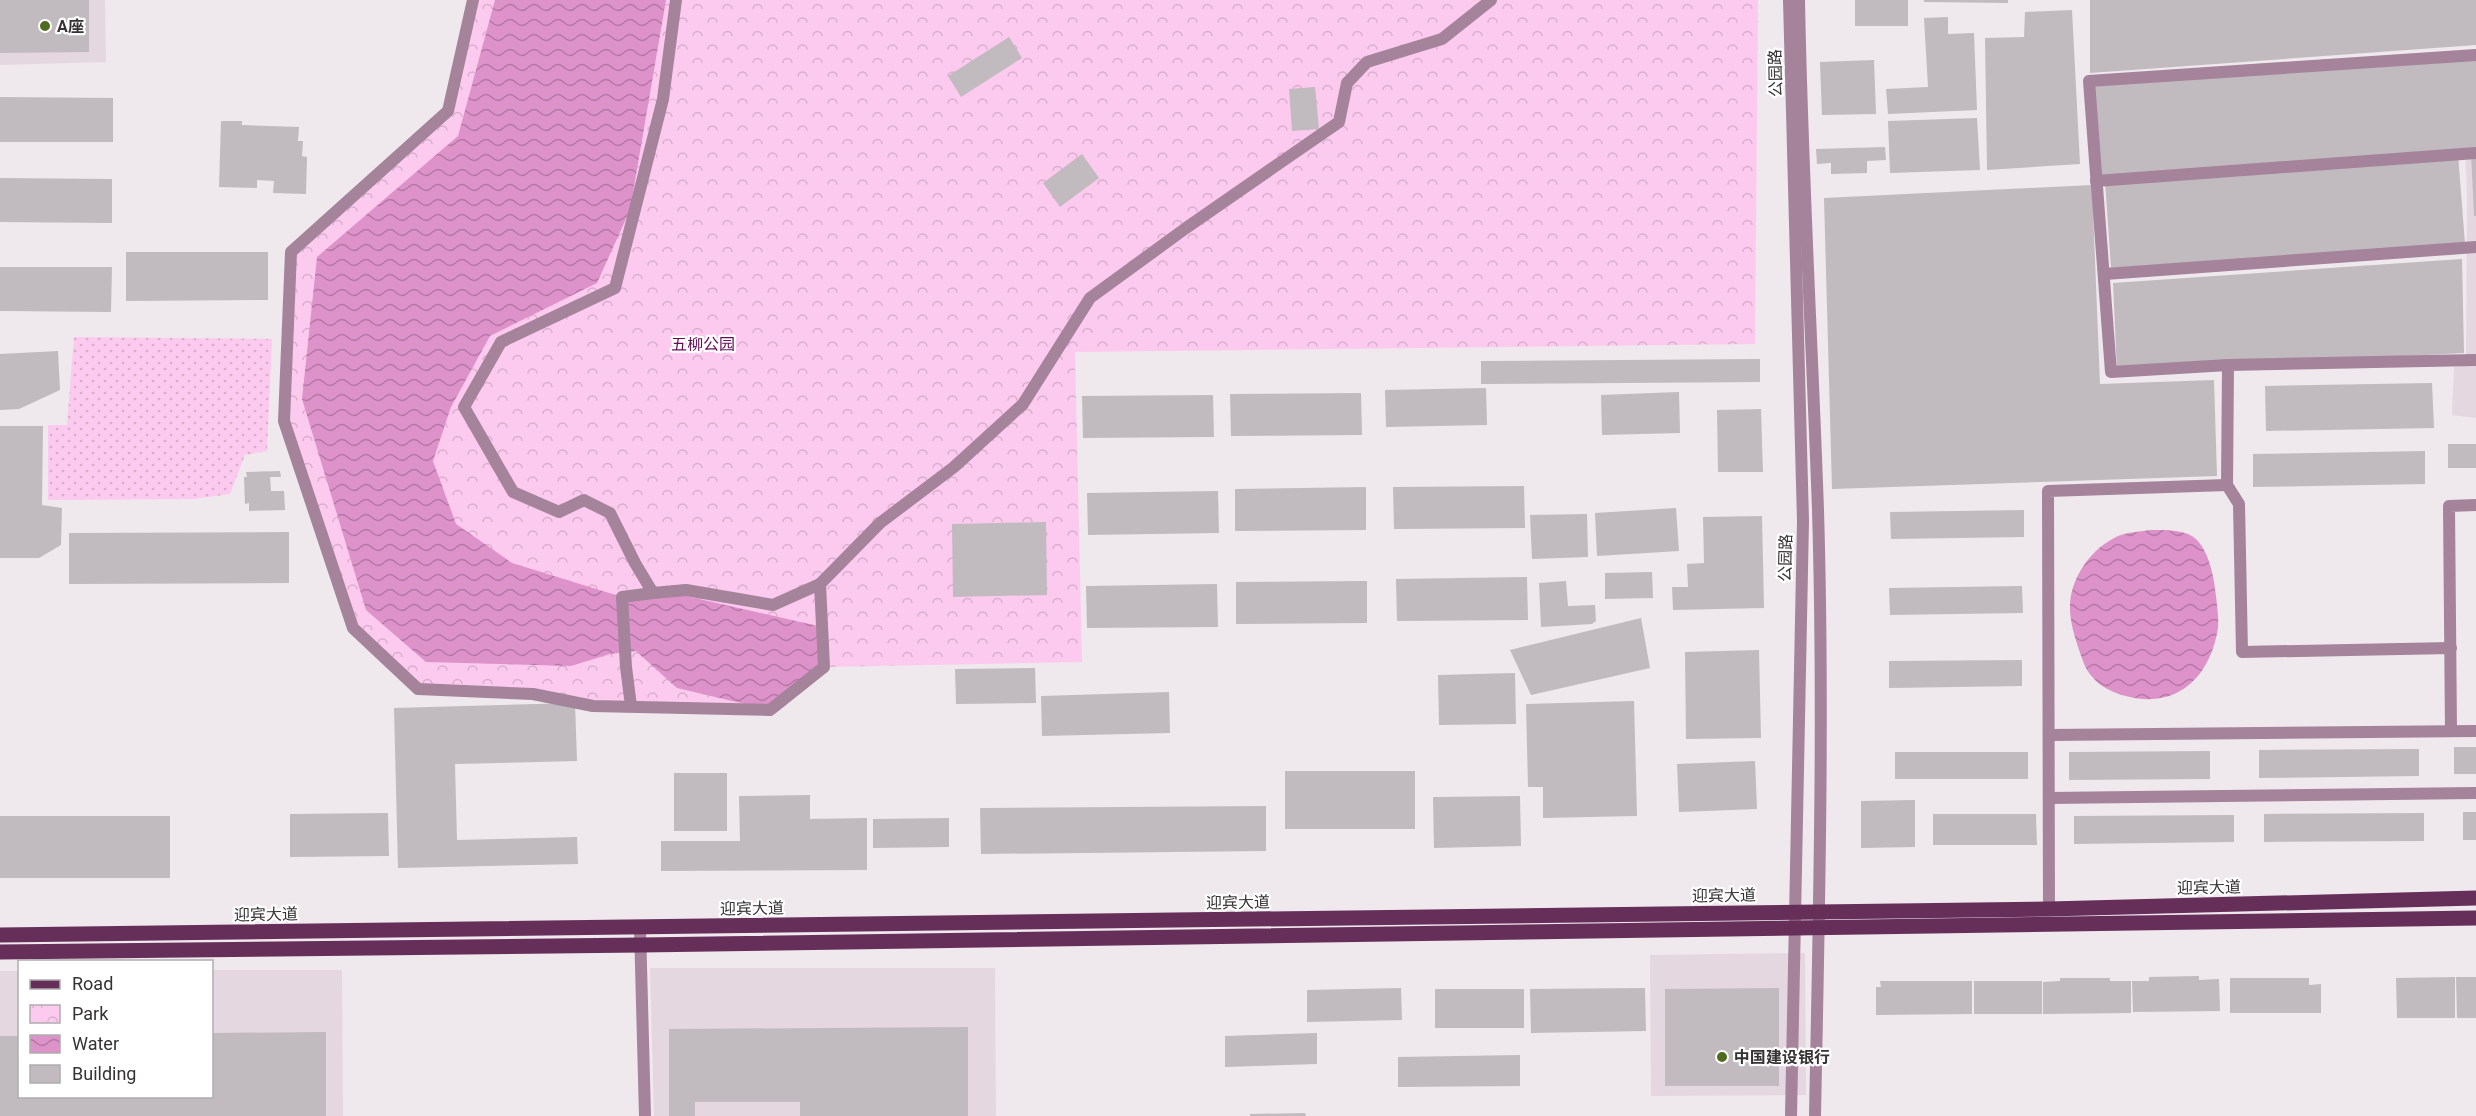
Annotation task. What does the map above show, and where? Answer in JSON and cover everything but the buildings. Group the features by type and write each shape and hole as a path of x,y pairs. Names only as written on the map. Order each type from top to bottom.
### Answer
{"main road":[{"name":"迎宾大道","path":"1819,920 2049,909 2476,898"},
{"name":"迎宾大道","path":"0,935 1795,920 2476,918"},
{"name":"迎宾大道","path":"0,952 641,945 1795,920"}],"street":[{"path":"473,0 448,111 291,252 284,421 353,628 418,689 533,694 593,706 770,710 824,667 820,584"},
{"path":"653,593 610,513 584,500 559,512 513,492 464,407 501,342 615,288 663,99 676,0"},
{"path":"631,706 622,597 686,590 773,605 820,584 880,522 954,466 1023,404 1090,298 1339,122 1347,83 1367,62 1442,39 1491,0"},
{"name":"公园路","path":"1789,0 1803,521 1791,1116"},
{"path":"1799,0 1802,138 1818,512 1819,920 1815,1116"},
{"path":"2476,55 2089,81 2111,372 2228,365 2476,360"},
{"path":"2096,181 2476,153"},
{"path":"2105,274 2476,247"},
{"path":"2228,365 2227,485 2240,504 2242,652 2451,648"},
{"path":"2049,909 2048,491 2227,485"},
{"path":"2451,731 2449,506 2476,505"},
{"path":"2049,735 2476,731"},
{"path":"2049,798 2476,793"},
{"path":"640,928 645,1116"}],"shaded area":[{"name":"A座","path":"0,0 105,0 106,62 0,65"},
{"path":"2476,49 2476,418 2452,415 2454,367 2466,365 2467,198 2462,51"},
{"path":"1805,953 1806,1095 1651,1096 1650,955"},
{"path":"650,968 995,968 996,1116 654,1116"},
{"path":"213,970 342,970 343,1116 0,1116 0,971 18,971 18,1098 213,1098"}],"green space":[{"name":"五柳公园","path":"473,0 1758,0 1755,344 1075,352 1082,662 824,667 770,710 593,706 418,689 353,628 284,421 291,252 448,111"},
{"path":"74,337 272,339 267,451 245,455 230,494 194,499 48,500 48,425 67,425"}],"water":[{"path":"495,0 666,0 630,210 597,283 490,336 451,407 433,461 456,524 512,563 622,597 664,591 818,626 824,667 770,710 677,688 636,651 610,654 571,666 426,662 366,610 302,399 317,257 458,136"},
{"path":"2149,530 2174,531 2193,536 2197,540 2208,559 2213,574 2218,628 2207,662 2187,687 2174,694 2141,699 2110,690 2098,683 2089,673 2074,633 2070,604 2079,573 2092,555 2109,541 2122,535"}],"place":[{"name":"A座","path":"45,26"},
{"name":"中国建设银行","path":"1722,1057"}]}
